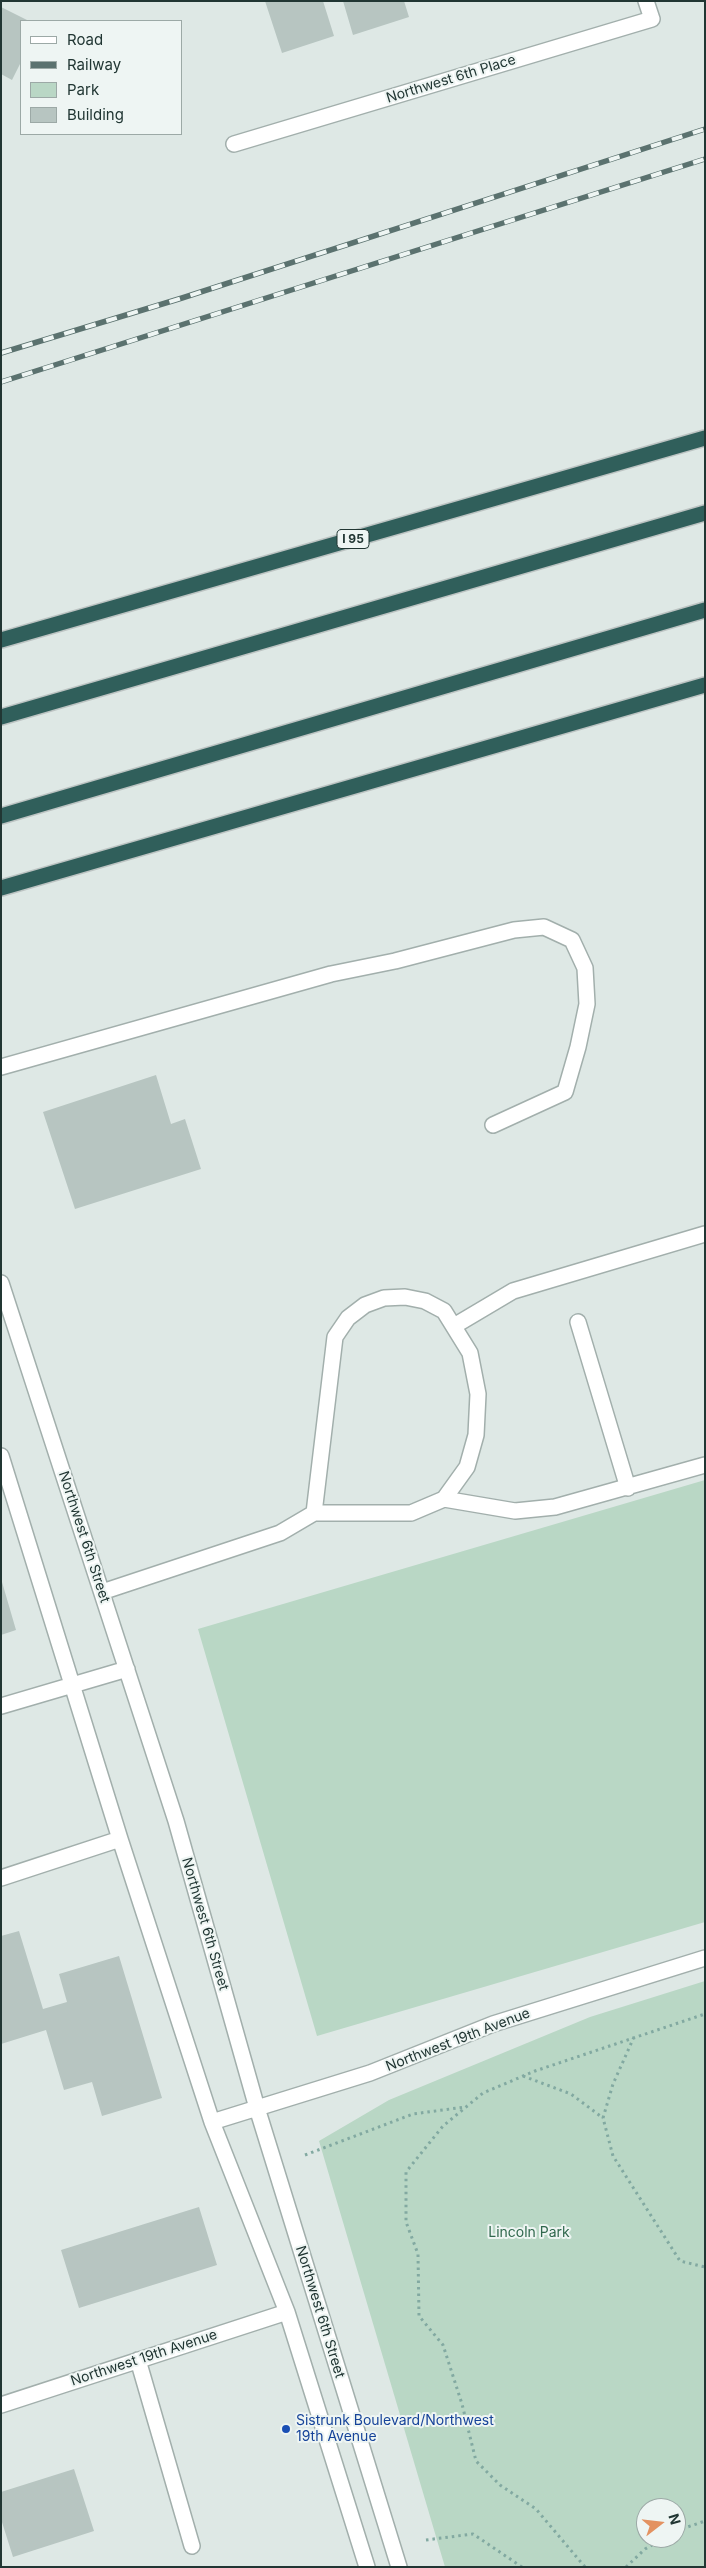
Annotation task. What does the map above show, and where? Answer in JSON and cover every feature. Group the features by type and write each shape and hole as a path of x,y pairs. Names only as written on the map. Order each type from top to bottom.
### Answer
{"highway":[{"name":"I 95","path":"1,640 705,438"},
{"path":"1,717 705,513"},
{"path":"1,816 705,610"},
{"path":"2,887 705,685"}],"street":[{"name":"Northwest 6th Place","path":"234,144 652,19 646,1"},
{"path":"1,1067 331,974 395,961 514,930 544,927 572,940 585,968 587,1004 578,1047 565,1092 492,1125"},
{"path":"454,1326 513,1291 705,1234"},
{"name":"Northwest 6th Street","path":"1,1283 176,1821 257,2108 399,2567"},
{"path":"314,1513 335,1337 348,1318 365,1305 384,1298 405,1297 425,1301 444,1311 470,1354 478,1394 476,1434 467,1467 444,1500"},
{"path":"578,1322 628,1488"},
{"path":"1,1456 120,1839 212,2122 287,2312 367,2567"},
{"path":"102,1592 280,1533 314,1513 411,1513 444,1500 515,1511 555,1507 705,1465"},
{"path":"1,1706 127,1669"},
{"path":"1,1878 120,1839"},
{"name":"Northwest 19th Avenue","path":"212,2122 370,2073 493,2024 705,1958"},
{"name":"Northwest 19th Avenue","path":"1,2405 287,2312"},
{"path":"138,2360 192,2546"}],"path":[{"path":"585,2567 536,2509 500,2485 476,2461 462,2404 443,2345 419,2316 418,2254 406,2222 406,2172 442,2126 484,2093 523,2076 635,2036 705,2014"},
{"path":"635,2036 613,2084 603,2118 613,2156 680,2261 705,2267"},
{"path":"523,2076 571,2094 603,2118"},
{"path":"305,2155 413,2114 465,2107"},
{"path":"686,2528 705,2521"},
{"path":"426,2540 473,2534 522,2567"},
{"path":"626,2567 647,2548"}],"green space":[{"path":"705,1480 705,1922 317,2036 198,1629"},
{"name":"Lincoln Park","path":"705,1981 705,2567 445,2567 319,2141 389,2100 590,2017"}],"building":[{"path":"265,1 323,1 334,36 282,53"},
{"path":"343,1 404,1 409,17 353,35"},
{"path":"1,7 27,20 20,20 20,64 12,80 1,74"},
{"path":"156,1075 171,1124 185,1119 201,1169 75,1209 43,1112"},
{"path":"1,1583 16,1630 1,1635"},
{"path":"19,1931 43,2009 67,2002 59,1974 119,1956 162,2098 102,2116 92,2082 64,2090 46,2030 1,2044 1,1936"},
{"path":"199,2207 217,2265 79,2308 61,2250"},
{"path":"74,2469 94,2531 13,2557 1,2519 1,2492"}],"railway":[{"path":"1,353 182,298 705,129"},
{"path":"1,382 705,159"}],"place":[{"name":"Sistrunk Boulevard/Northwest 19th Avenue","path":"286,2429"}]}
